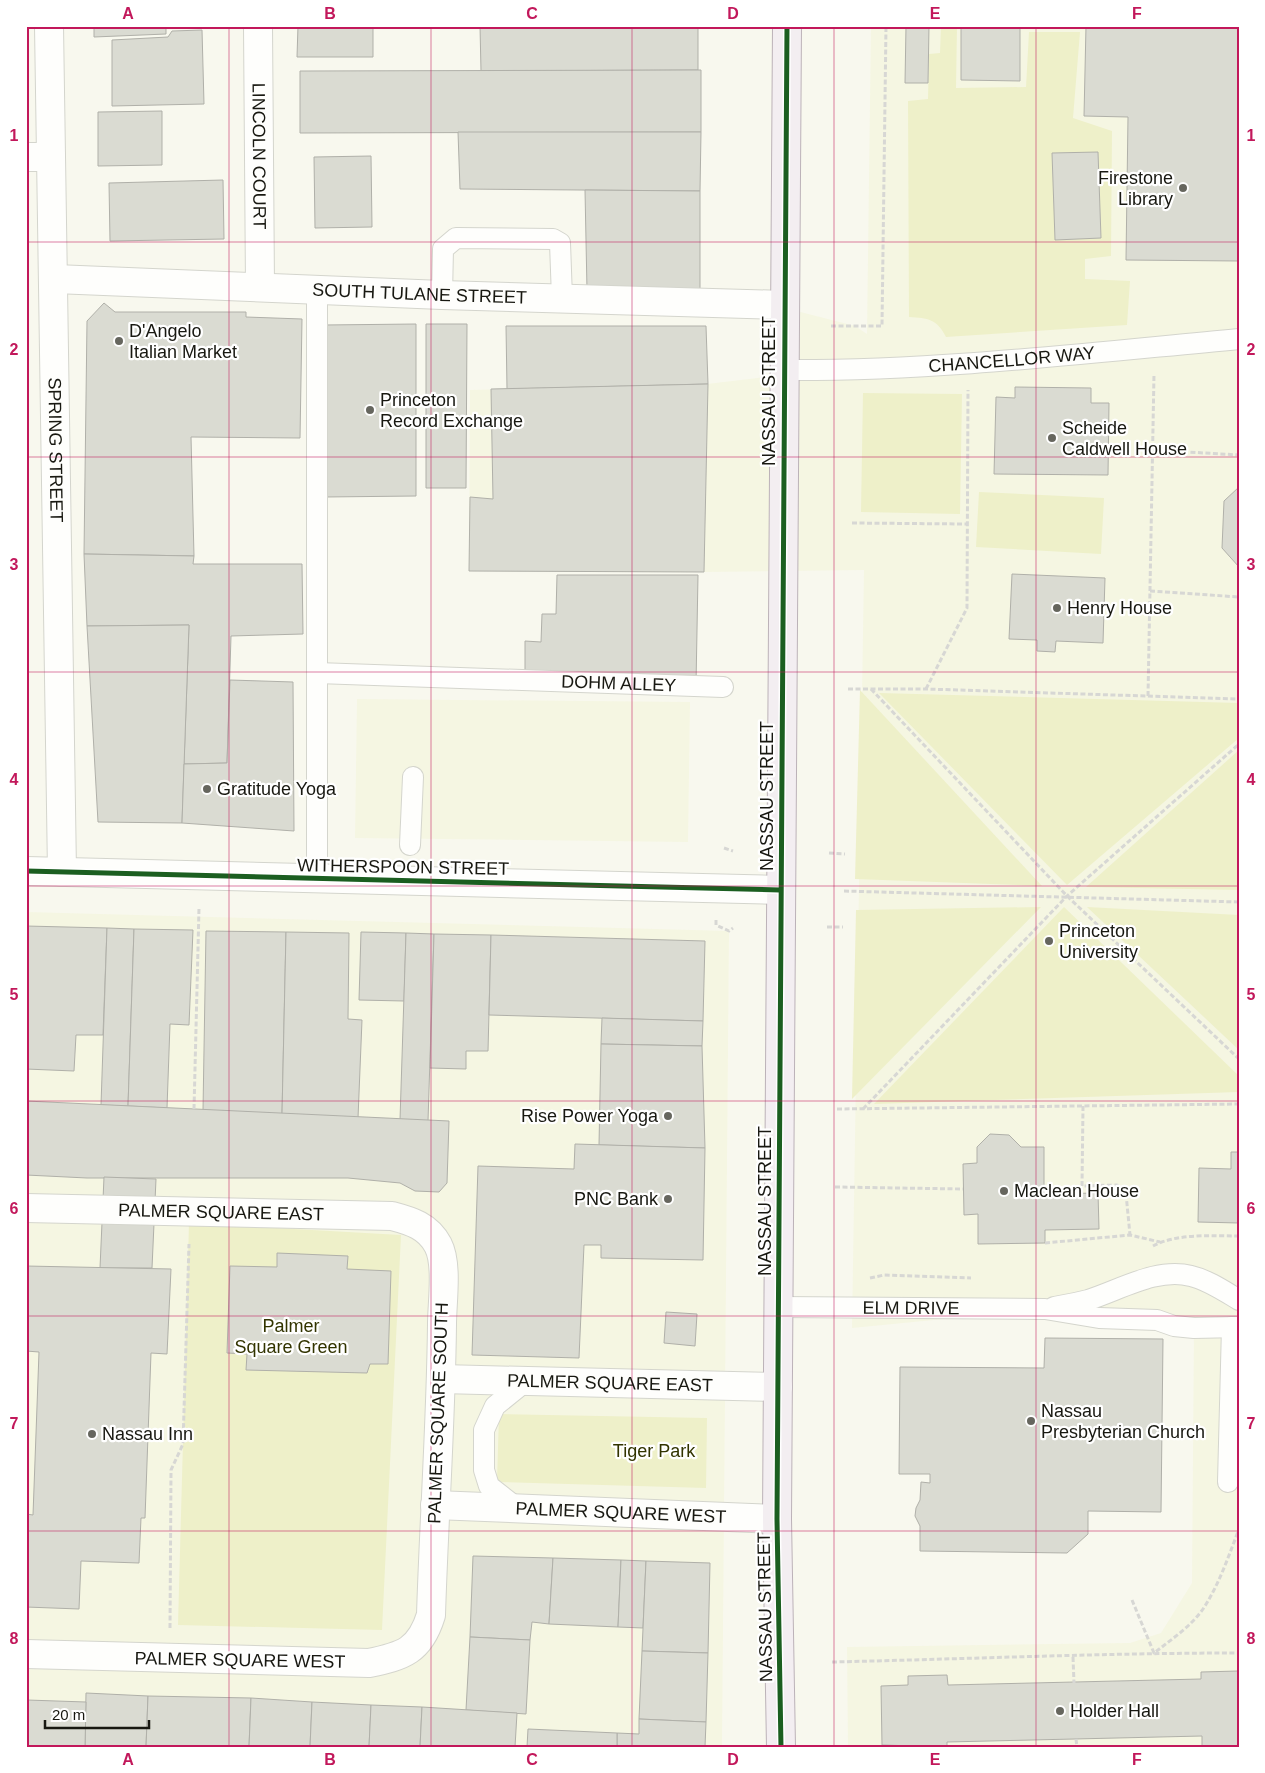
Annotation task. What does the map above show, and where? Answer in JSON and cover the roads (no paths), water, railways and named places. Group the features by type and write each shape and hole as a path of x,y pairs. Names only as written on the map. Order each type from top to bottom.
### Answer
{"main road":[{"name":"NASSAU STREET","path":"780,1747 777,1518 783,370 787,26"}],"street":[{"name":"SPRING STREET","path":"49,26 38,157 55,279 62,872"},
{"name":"LINCOLN COURT","path":"258,26 260,287"},
{"name":"SOUTH TULANE STREET","path":"55,279 442,295 784,305"},
{"name":"WITHERSPOON STREET","path":"26,871 199,877 780,890"},
{"name":"PALMER SQUARE EAST","path":"26,1208 392,1216 414,1222"},
{"name":"PALMER SQUARE SOUTH","path":"414,1222 430,1233 439,1247 443,1271 441,1379 431,1615"},
{"name":"PALMER SQUARE EAST","path":"441,1379 778,1387"},
{"name":"PALMER SQUARE WEST","path":"435,1505 777,1518"},
{"name":"PALMER SQUARE WEST","path":"26,1654 368,1663 394,1658 415,1647 426,1633 431,1615"}],"lane":[{"path":"442,295 443,250 456,238 554,239 560,243 562,298"},
{"path":"317,289 317,879"},
{"name":"CHANCELLOR WAY","path":"783,370 854,371 968,364 1239,339"},
{"name":"DOHM ALLEY","path":"318,673 723,687"},
{"path":"410,845 413,778"},
{"name":"ELM DRIVE","path":"1045,1309 1086,1300 1155,1277 1171,1274 1190,1276 1206,1281 1239,1300"},
{"name":"ELM DRIVE","path":"778,1307 1045,1309 1099,1318 1157,1320 1174,1326 1194,1328 1235,1327"},
{"path":"1228,1482 1235,1327"},
{"path":"517,1508 489,1486 484,1470 484,1430 495,1406 526,1381"}],"place":[{"name":"Firestone Library","path":"1183,188"},
{"name":"D'Angelo Italian Market","path":"119,341"},
{"name":"Princeton Record Exchange","path":"370,410"},
{"name":"Scheide Caldwell House","path":"1052,438"},
{"name":"Henry House","path":"1057,608"},
{"name":"Gratitude Yoga","path":"207,789"},
{"name":"Princeton University","path":"1049,941"},
{"name":"Rise Power Yoga","path":"668,1116"},
{"name":"Maclean House","path":"1004,1191"},
{"name":"PNC Bank","path":"668,1199"},
{"name":"Nassau Presbyterian Church","path":"1031,1421"},
{"name":"Nassau Inn","path":"92,1434"},
{"name":"Holder Hall","path":"1060,1711"}],"park label":[{"name":"Palmer Square Green","path":"291,1336"},
{"name":"Tiger Park","path":"654,1451"}]}
